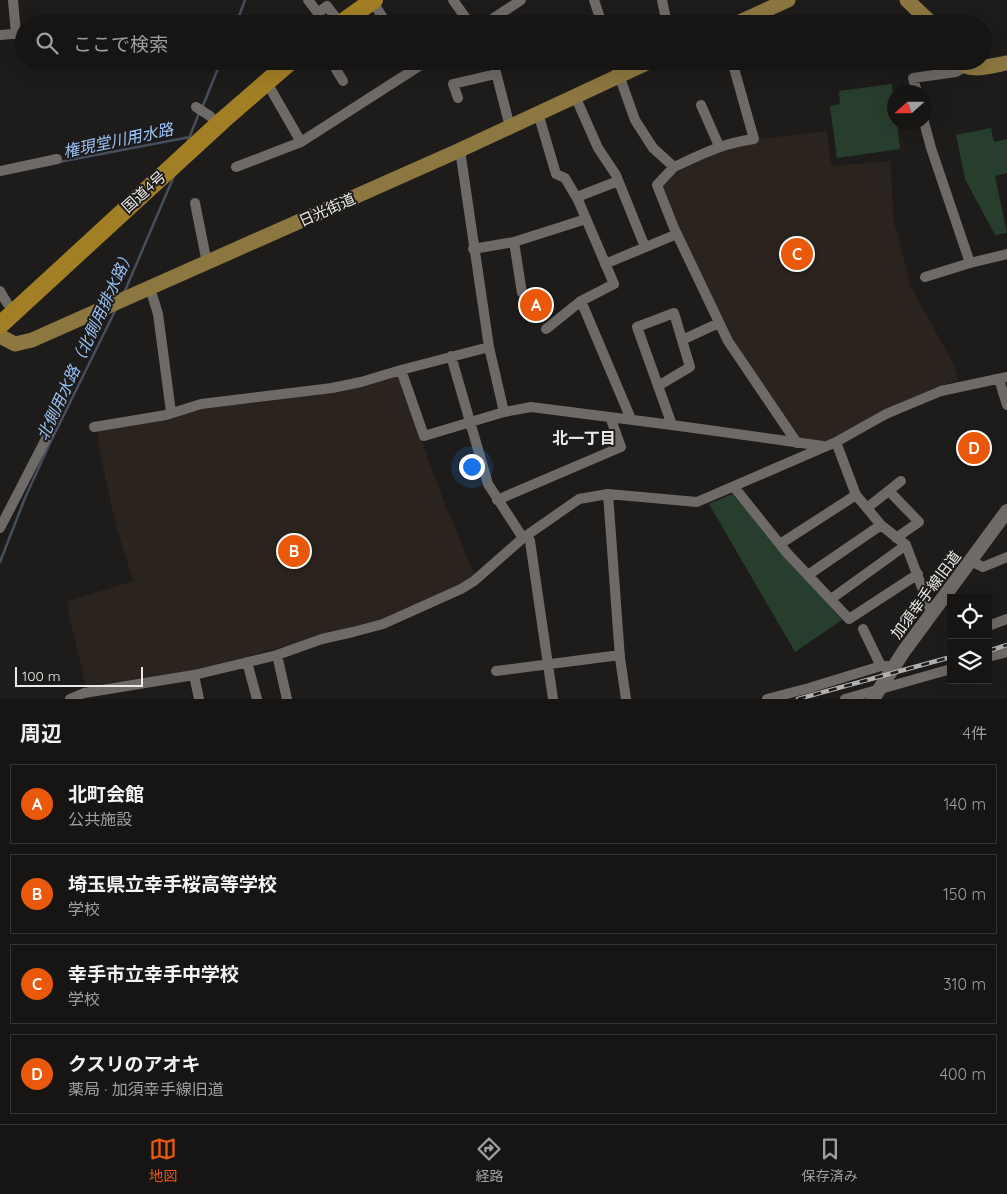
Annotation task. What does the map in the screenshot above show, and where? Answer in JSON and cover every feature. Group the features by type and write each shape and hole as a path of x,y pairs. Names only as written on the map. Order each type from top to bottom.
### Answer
{"highway":[{"path":"353,15 373,1"},
{"name":"国道4号","path":"0,325 280,70"}],"main road":[{"path":"755,15 788,0"},
{"path":"914,2 925,15"},
{"path":"992,65 1007,63"},
{"name":"日光街道","path":"0,336 11,343 23,343 110,306 510,127 576,96 614,70"}],"street":[{"path":"13,0 16,15"},
{"path":"308,0 318,13 327,3 334,15"},
{"path":"453,0 464,15"},
{"path":"499,15 521,0"},
{"path":"594,0 599,15"},
{"path":"662,0 665,15"},
{"path":"373,1 382,15"},
{"path":"0,35 15,34"},
{"path":"336,70 343,81"},
{"path":"236,167 301,142 407,70"},
{"path":"495,70 510,127"},
{"path":"618,70 635,120 653,148 674,167"},
{"path":"735,70 754,139 735,141 719,146 674,167 657,185 677,234 728,342 797,443"},
{"path":"915,85 913,78 956,72 958,70"},
{"path":"458,98 453,84 496,74"},
{"path":"266,81 301,142"},
{"path":"576,96 598,148 618,181 645,248"},
{"path":"701,106 719,146"},
{"path":"196,107 210,116 218,125"},
{"path":"538,113 556,174 564,178 577,197 614,284 581,301 546,329"},
{"path":"926,130 930,148 970,263"},
{"path":"460,150 473,249 489,347 504,412"},
{"path":"0,171 57,159"},
{"path":"577,197 618,181"},
{"path":"195,204 207,263"},
{"path":"473,249 514,242 586,219"},
{"path":"605,264 677,234"},
{"path":"514,242 522,292"},
{"path":"925,277 1007,254"},
{"path":"150,288 158,314 171,412"},
{"path":"0,291 14,311"},
{"path":"581,301 631,420"},
{"path":"658,386 690,367 674,313 637,328 672,425"},
{"path":"682,340 719,323"},
{"path":"94,427 166,415 201,404 332,388 361,382 489,347"},
{"path":"451,356 488,484 497,500 530,541 553,699"},
{"path":"401,370 424,436 504,412 531,407 824,446"},
{"path":"70,699 84,693 194,675 277,655 322,639 383,624 461,589 474,581 525,537 579,499 608,494 697,502 836,442 886,414 940,391 1003,378 1007,405"},
{"path":"497,500 621,447 610,417"},
{"path":"0,528 50,430"},
{"path":"836,442 856,495 881,525 906,545 932,614"},
{"path":"867,508 901,481"},
{"path":"734,487 780,544 849,619 918,574"},
{"path":"889,491 919,522 896,538"},
{"path":"608,494 620,655 626,699"},
{"path":"780,544 856,495"},
{"name":"加須幸手線旧道","path":"879,696 887,666 932,614 1007,511"},
{"path":"808,575 881,525"},
{"path":"831,598 906,545"},
{"path":"971,561 983,567 1007,557"},
{"path":"992,625 1007,619"},
{"path":"767,699 887,666 863,630"},
{"path":"992,657 1007,652"},
{"path":"277,655 287,699"},
{"path":"496,671 620,655"},
{"path":"247,662 256,699"},
{"path":"844,699 879,696 947,670"},
{"path":"194,675 199,699"}],"shaded area":[{"path":"827,131 831,166 890,161 894,222 911,287 953,363 958,380 930,390 824,442 801,440 792,431 738,348 672,213 663,186 676,172 731,146 754,144 759,139"},
{"path":"401,375 420,437 444,502 475,576 390,616 362,626 197,670 86,688 67,605 68,601 133,581 116,526 98,443 98,432 175,418 176,414 198,409"}],"green space":[{"path":"892,84 887,85 887,130 898,130 900,149 837,158 830,106 840,104 839,91"},
{"path":"991,128 994,142 1007,139 1007,173 995,176 1007,233 995,235 965,179 956,135"},
{"path":"732,494 842,620 795,652 709,504"}],"waterway":[{"name":"権現堂川用水路","path":"239,15 245,0"},
{"name":"権現堂川用水路","path":"202,108 217,70"},
{"name":"権現堂川用水路","path":"188,141 199,113"},
{"name":"権現堂川用水路","path":"59,162 190,137"},
{"name":"北側用水路（北側用排水路）","path":"124,293 174,176"},
{"name":"北側用水路（北側用排水路）","path":"0,562 25,498 50,443 116,309"}],"railway":[{"path":"992,650 1007,645"},
{"path":"798,699 947,658"}],"place":[{"name":"幸手市立幸手中学校","path":"797,254"},
{"name":"北町会館","path":"536,305"},
{"name":"クスリのアオキ","path":"974,448"},
{"name":"埼玉県立幸手桜高等学校","path":"294,551"}],"district":[{"name":"北一丁目","path":"584,438"}]}
